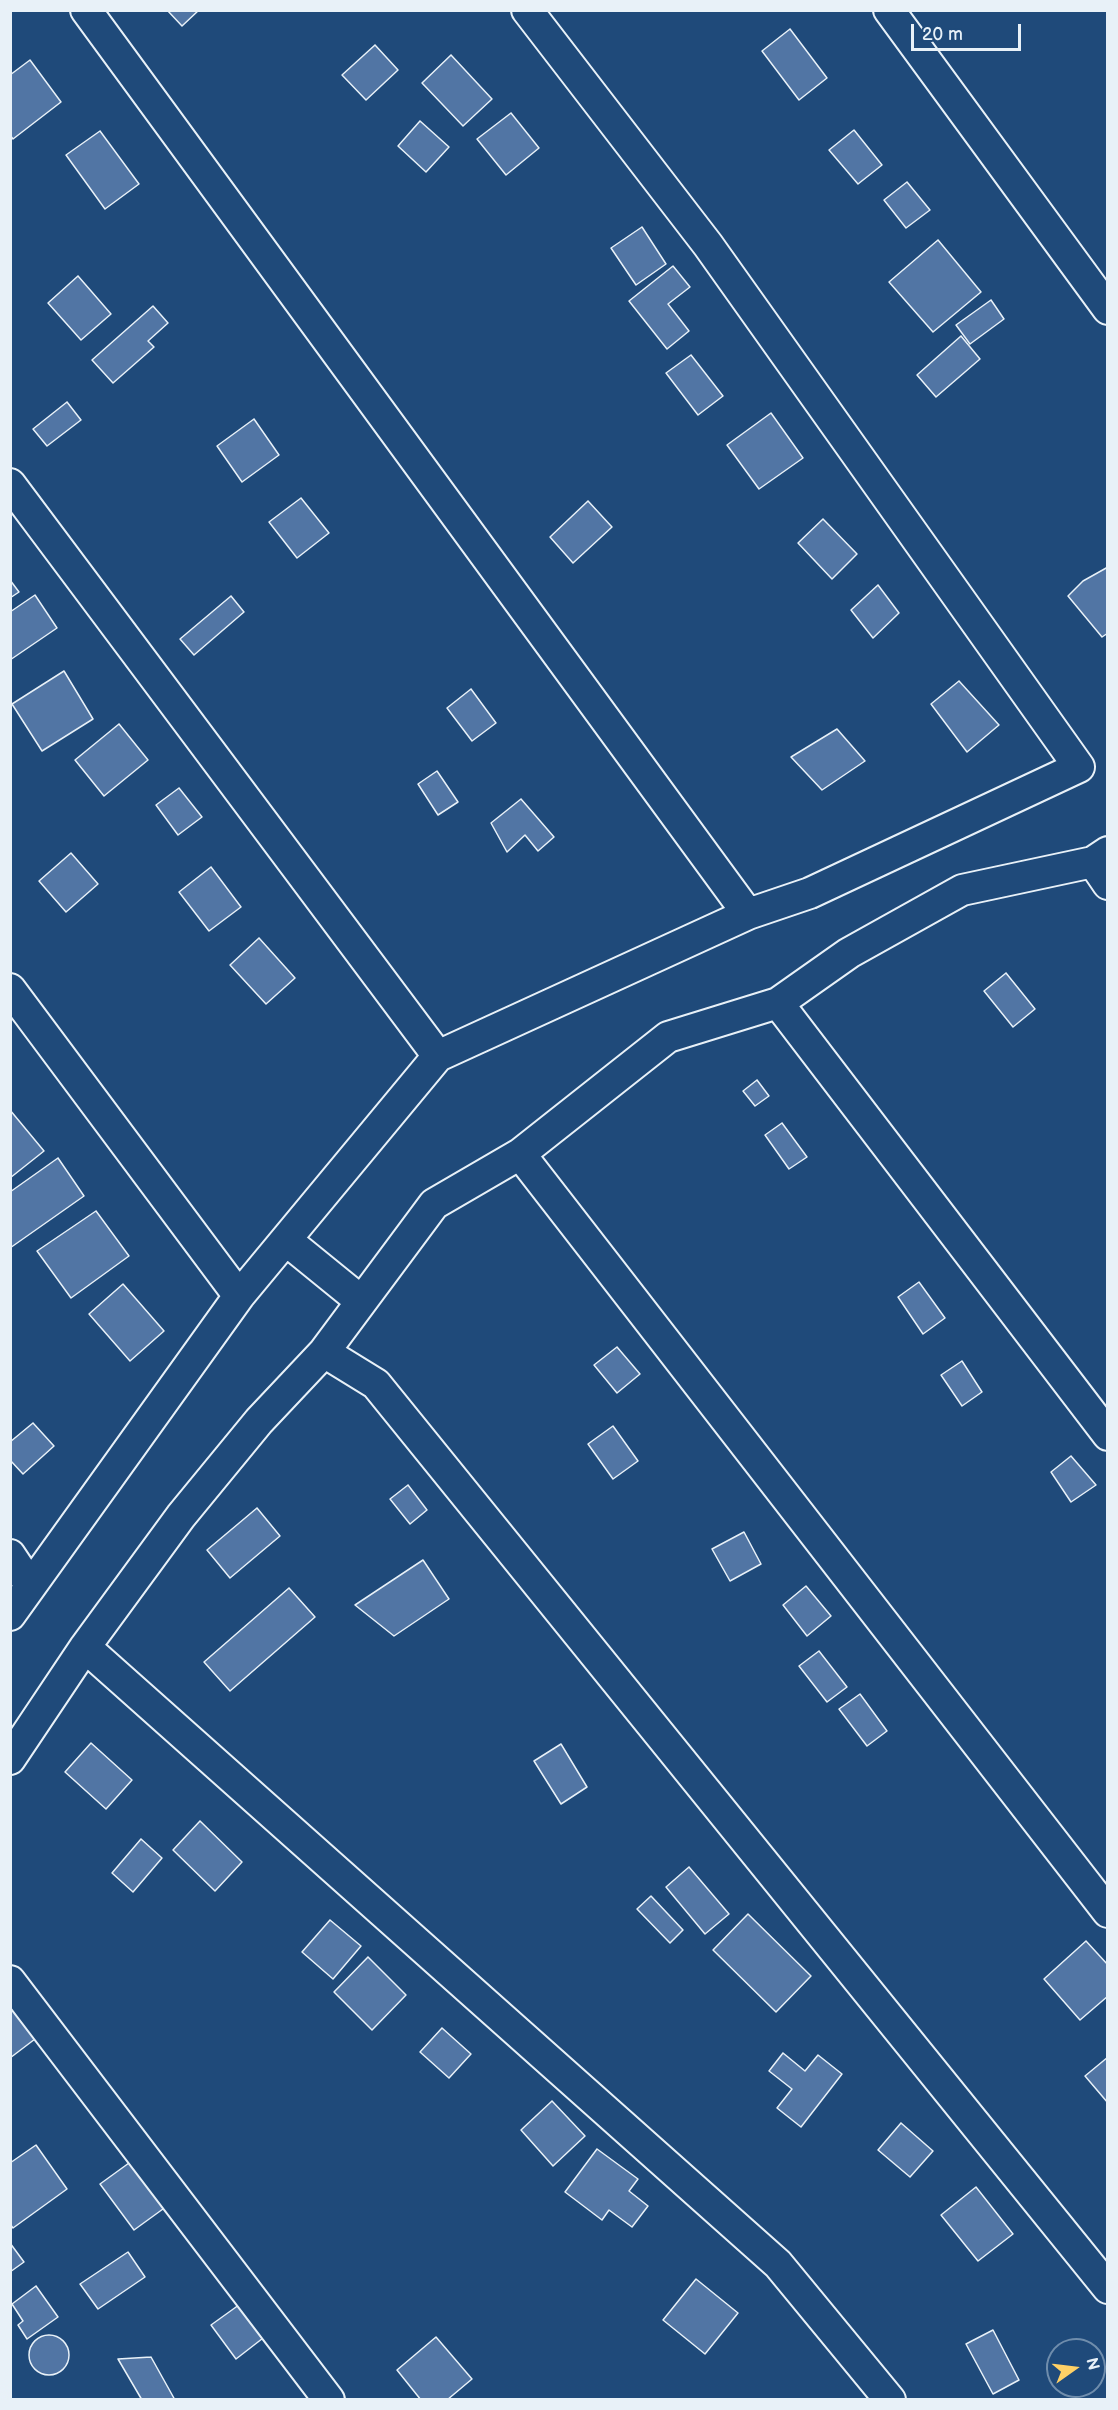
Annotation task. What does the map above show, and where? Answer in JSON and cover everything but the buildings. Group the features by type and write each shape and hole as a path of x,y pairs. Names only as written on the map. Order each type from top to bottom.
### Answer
{"street":[{"path":"86,10 748,914"},
{"path":"10,1615 239,1296 438,1056 748,914 810,893 1079,766 708,245 526,10"},
{"path":"889,10 1107,309"},
{"path":"10,484 438,1056"},
{"path":"10,1759 85,1647 181,1516 259,1421 324,1352 434,1204 520,1154 668,1037 777,1003 849,954 962,890 1103,866"},
{"path":"10,989 239,1296"},
{"path":"777,1003 1107,1435"},
{"path":"520,1154 1107,1912"},
{"path":"286,1240 361,1302"},
{"path":"324,1352 376,1384 1107,2288"},
{"path":"10,1555 30,1585"},
{"path":"85,1647 778,2264 890,2400"},
{"path":"10,1981 329,2400"}]}
